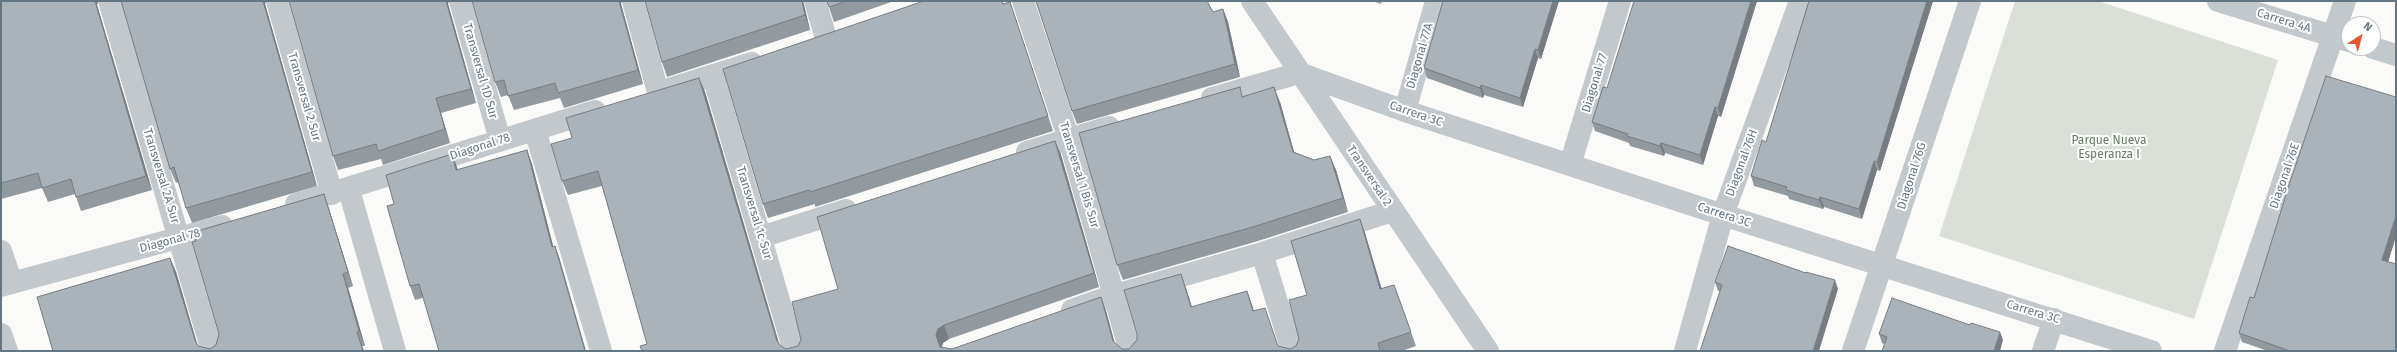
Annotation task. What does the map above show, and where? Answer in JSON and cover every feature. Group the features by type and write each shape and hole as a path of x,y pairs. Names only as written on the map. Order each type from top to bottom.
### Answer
{"street":[{"name":"Transversal 2A Sur","path":"109,1 180,238 212,351"},
{"name":"Transversal 2 Sur","path":"277,1 340,192"},
{"name":"Transversal 1D Sur","path":"460,1 500,140"},
{"path":"633,1 658,92"},
{"path":"815,1 826,38"},
{"name":"Transversal 1 Bis Sur","path":"1023,1 1069,139 1130,351"},
{"name":"Transversal 2","path":"1252,1 1472,330 1488,351"},
{"name":"Diagonal 77A","path":"1404,111 1436,1"},
{"name":"Diagonal 77","path":"1570,165 1620,1"},
{"name":"Diagonal 76H","path":"1685,351 1723,215 1800,1"},
{"name":"Diagonal 76G","path":"1853,351 1883,266 1970,1"},
{"name":"Carrera 4A","path":"2218,1 2341,39"},
{"name":"Diagonal 76E","path":"2343,16 2345,1"},
{"path":"804,46 848,31"},
{"name":"Diagonal 76E","path":"2225,351 2341,39"},
{"path":"2381,50 2396,55"},
{"path":"636,99 773,56"},
{"path":"1192,104 1299,73"},
{"name":"Carrera 3C","path":"1299,73 1404,111 1723,215 2151,351"},
{"name":"Transversal 1c Sur","path":"713,76 794,351"},
{"name":"Diagonal 78","path":"278,210 340,192 500,140 615,105"},
{"path":"1009,158 1130,121"},
{"path":"535,130 601,351"},
{"path":"340,192 395,351"},
{"path":"761,237 866,203"},
{"path":"1056,316 1115,295 1262,253 1392,211"},
{"name":"Diagonal 78","path":"6,285 241,221"},
{"path":"1,251 6,285"},
{"path":"1262,253 1292,351"},
{"path":"2043,351 2054,319"},
{"path":"1472,330 1477,351"},
{"path":"1,334 7,351"}],"green space":[{"name":"Parque Nueva Esperanza I","path":"2015,1 2098,1 2278,60 2194,319 1939,236"}],"building":[{"path":"1,1 95,1 146,176 76,197 71,179 42,188 38,173 1,183"},
{"path":"121,1 263,1 312,172 186,208 174,167 170,169"},
{"path":"289,1 446,1 471,89 436,98 445,129 378,151 376,144 333,156"},
{"path":"472,1 619,1 638,70 558,93 555,83 508,96 504,80 495,82"},
{"path":"645,1 802,1 805,15 662,62"},
{"path":"827,1 847,1 829,7"},
{"path":"924,1 1002,1 1003,4 1010,2 1048,116 810,192 809,190 763,204 723,69"},
{"path":"1036,1 1207,1 1213,12 1223,9 1235,64 1072,111"},
{"path":"1443,1 1553,1 1538,50 1535,49 1520,98 1481,85 1480,88 1424,68"},
{"path":"1634,1 1751,1 1718,108 1715,107 1700,155 1661,143 1660,146 1627,136 1628,134 1592,122 1603,87 1607,88"},
{"path":"1809,1 1927,1 1877,162 1874,161 1859,209 1820,197 1819,200 1786,190 1787,187 1751,176 1762,140 1766,142"},
{"path":"2326,76 2396,97 2396,216 2382,260 2396,264 2396,351 2290,351 2239,333 2250,297 2254,298 2290,182"},
{"path":"699,78 777,341 786,349 798,346 801,340 792,302 838,289 817,217 1055,141 1094,273 944,325 938,329 936,335 940,347 952,349 1101,297 1113,341 1122,349 1129,349 1137,340 1137,334 1124,290 1181,274 1191,307 1247,291 1253,311 1265,308 1278,346 1290,349 1296,346 1299,339 1289,300 1307,295 1291,241 1360,219 1380,289 1394,285 1411,332 1378,343 1380,351 642,351 640,346 647,344 598,171 562,181 551,144 572,138 566,118"},
{"path":"1240,87 1242,97 1274,87 1293,152 1314,160 1330,156 1343,198 1253,227 1117,265 1079,133"},
{"path":"527,150 552,247 555,246 585,351 439,351 419,284 410,286 387,206 394,204 386,175 452,154 456,170"},
{"path":"324,194 348,272 343,274 363,351 53,351 37,297 170,258 195,340 198,346 210,349 216,345 219,334 192,242 196,241 194,232"},
{"path":"1728,246 1806,273 1835,280 1813,351 1700,351 1722,285 1715,282"},
{"path":"1892,298 1970,325 1971,323 2000,332 1994,351 1882,351 1887,337 1879,334"}]}
